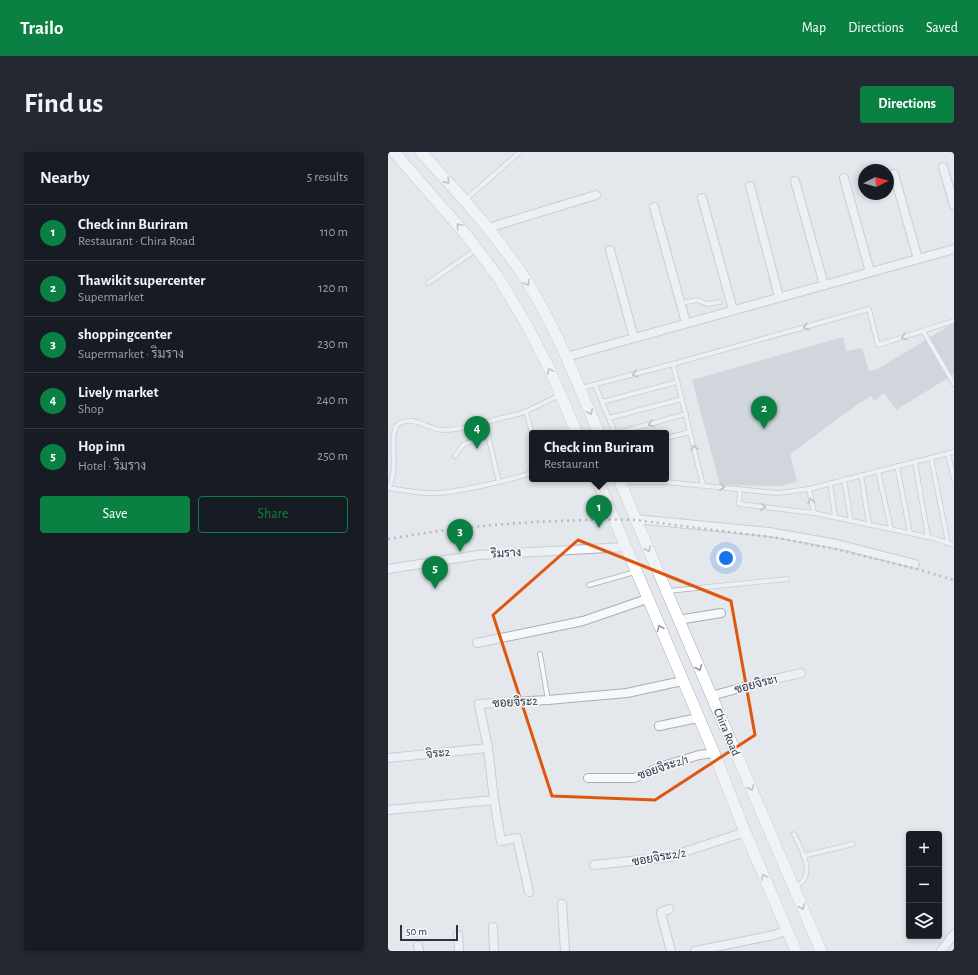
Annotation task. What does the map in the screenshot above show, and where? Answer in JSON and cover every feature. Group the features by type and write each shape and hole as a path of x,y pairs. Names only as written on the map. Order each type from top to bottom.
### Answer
{"main road":[{"path":"394,152 454,220 498,277 525,322 549,368 576,430"},
{"path":"421,152 488,228 521,272 544,312 566,357 598,430"},
{"name":"Chira Road","path":"598,482 714,753 745,832 796,951"},
{"name":"Chira Road","path":"621,482 678,620 821,951"},
{"path":"612,515 634,516"}],"street":[{"path":"943,167 954,205"},
{"path":"894,174 918,259"},
{"path":"844,178 870,272"},
{"path":"795,181 824,285"},
{"path":"750,186 779,297"},
{"path":"488,228 596,195"},
{"path":"702,198 732,310"},
{"path":"654,207 686,323"},
{"path":"566,357 954,249"},
{"path":"610,250 634,338"},
{"path":"634,516 769,532 837,544 915,564"},
{"name":"ริมราง","path":"388,570 478,555 626,547"},
{"path":"477,643 583,620 647,599"},
{"path":"678,620 721,613"},
{"name":"ซอยจิระ1","path":"711,696 801,673"},
{"name":"ซอยจิระ2","path":"529,892 517,838 500,841 488,748 479,704 627,693 682,681"},
{"path":"659,726 698,718"},
{"name":"จิระ2","path":"388,758 488,748"},
{"name":"ซอยจิระ2/1","path":"588,778 634,778 663,766 714,753"},
{"path":"388,810 494,800"},
{"name":"ซอยจิระ2/2","path":"594,865 669,858 745,832"},
{"path":"562,904 565,951"},
{"path":"669,909 661,914 671,951"},
{"path":"492,927 494,951"},
{"path":"695,951 718,949 774,936 788,930"},
{"path":"458,935 459,951"},
{"path":"941,951 953,938"}],"lane":[{"path":"465,201 520,152"},
{"path":"428,283 477,249"},
{"path":"680,303 698,300 707,304 720,302"},
{"path":"579,388 673,364 869,309 878,345 954,321"},
{"path":"923,331 954,384"},
{"path":"673,364 703,485"},
{"path":"602,402 677,382"},
{"path":"595,385 614,430"},
{"path":"529,474 499,482 437,493 412,492 388,488 392,478 389,449 391,434 397,425 406,421 416,421 442,431 460,429 526,412 560,395"},
{"path":"608,418 682,399"},
{"path":"526,412 531,430"},
{"path":"627,430 686,414"},
{"path":"484,423 499,482"},
{"path":"669,437 690,432"},
{"path":"455,456 463,445 487,434"},
{"path":"665,482 778,493 809,489 954,452"},
{"path":"948,454 954,480"},
{"path":"931,458 948,543"},
{"path":"915,462 928,537"},
{"path":"896,466 910,533"},
{"path":"878,471 891,529"},
{"path":"861,475 869,524"},
{"path":"844,479 851,521"},
{"path":"830,483 835,517"},
{"path":"740,489 739,504 835,517 928,537 954,545"},
{"path":"809,489 814,513"},
{"path":"590,585 636,571"},
{"path":"666,591 787,579"},
{"path":"540,654 548,700"},
{"path":"794,834 806,864 806,874 804,880 794,889"},
{"path":"803,856 853,844"}],"highlighted area":[{"path":"578,540 731,601 755,735 655,800 552,796 493,615"}],"building":[{"path":"954,324 954,374 896,410 884,393 875,401 871,396 858,404 790,454 797,482 780,486 720,485 692,380 843,337 846,351 862,348 869,371 876,370"}],"railway":[{"path":"388,539 452,529 516,523 636,520 778,538 839,550 917,569 954,580"}],"place":[{"name":"Thawikit supercenter","path":"764,429"},
{"name":"Lively market","path":"477,449"},
{"name":"Check inn Buriram","path":"599,528"},
{"name":"shoppingcenter","path":"460,552"},
{"name":"Hop inn","path":"435,589"}]}
